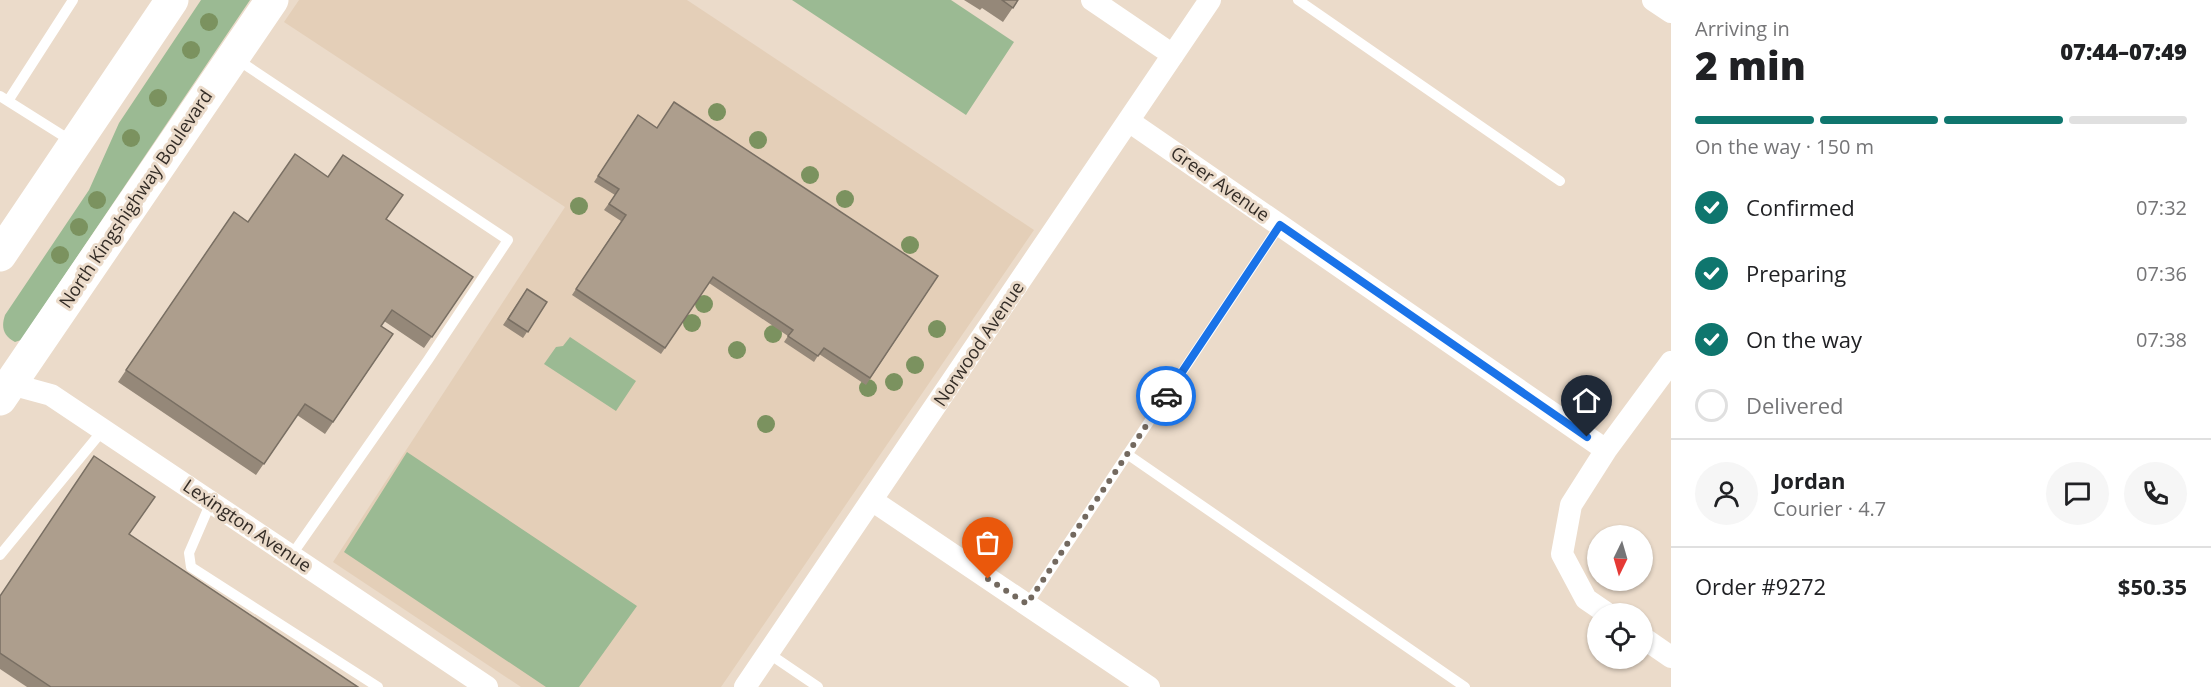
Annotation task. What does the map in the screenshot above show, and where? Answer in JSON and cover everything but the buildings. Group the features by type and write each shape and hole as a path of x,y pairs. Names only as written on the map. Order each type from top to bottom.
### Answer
{"main road":[{"path":"0,255 172,0"},
{"name":"North Kingshighway Boulevard","path":"3,388 272,0"}],"street":[{"path":"1092,0 1173,55"},
{"name":"Norwood Avenue","path":"745,687 1130,122 1210,0"},
{"path":"1653,0 1671,12"},
{"name":"Greer Avenue","path":"1130,122 1606,450"},
{"path":"1592,603 1586,599 1562,554 1571,505 1606,450 1671,362"},
{"name":"Lexington Avenue","path":"3,388 51,395 487,687"},
{"path":"873,501 1149,687"},
{"path":"1653,645 1671,657"}],"lane":[{"path":"73,0 4,99 76,143"},
{"path":"1298,0 1560,181"},
{"path":"233,57 508,240 291,556"},
{"path":"1027,604 1280,225"},
{"path":"0,555 103,429"},
{"path":"1127,454 1464,687"},
{"path":"212,502 189,554 191,567 378,687"},
{"path":"768,653 818,687"}],"shaded area":[{"path":"299,0 687,0 1034,230 721,687 521,687 333,562 565,207 284,22"}],"green space":[{"path":"201,0 250,0 21,340 15,342 4,331 5,315 89,190 119,123"},
{"path":"792,0 951,0 1014,42 966,115"},
{"path":"570,337 636,381 616,411 544,364 556,347 563,346"},
{"path":"407,452 637,606 579,687 546,687 344,552"}],"way so far":[{"path":"988,579 1027,604 1166,396"}],"route":[{"path":"1166,396 1280,225 1587,437"}]}
